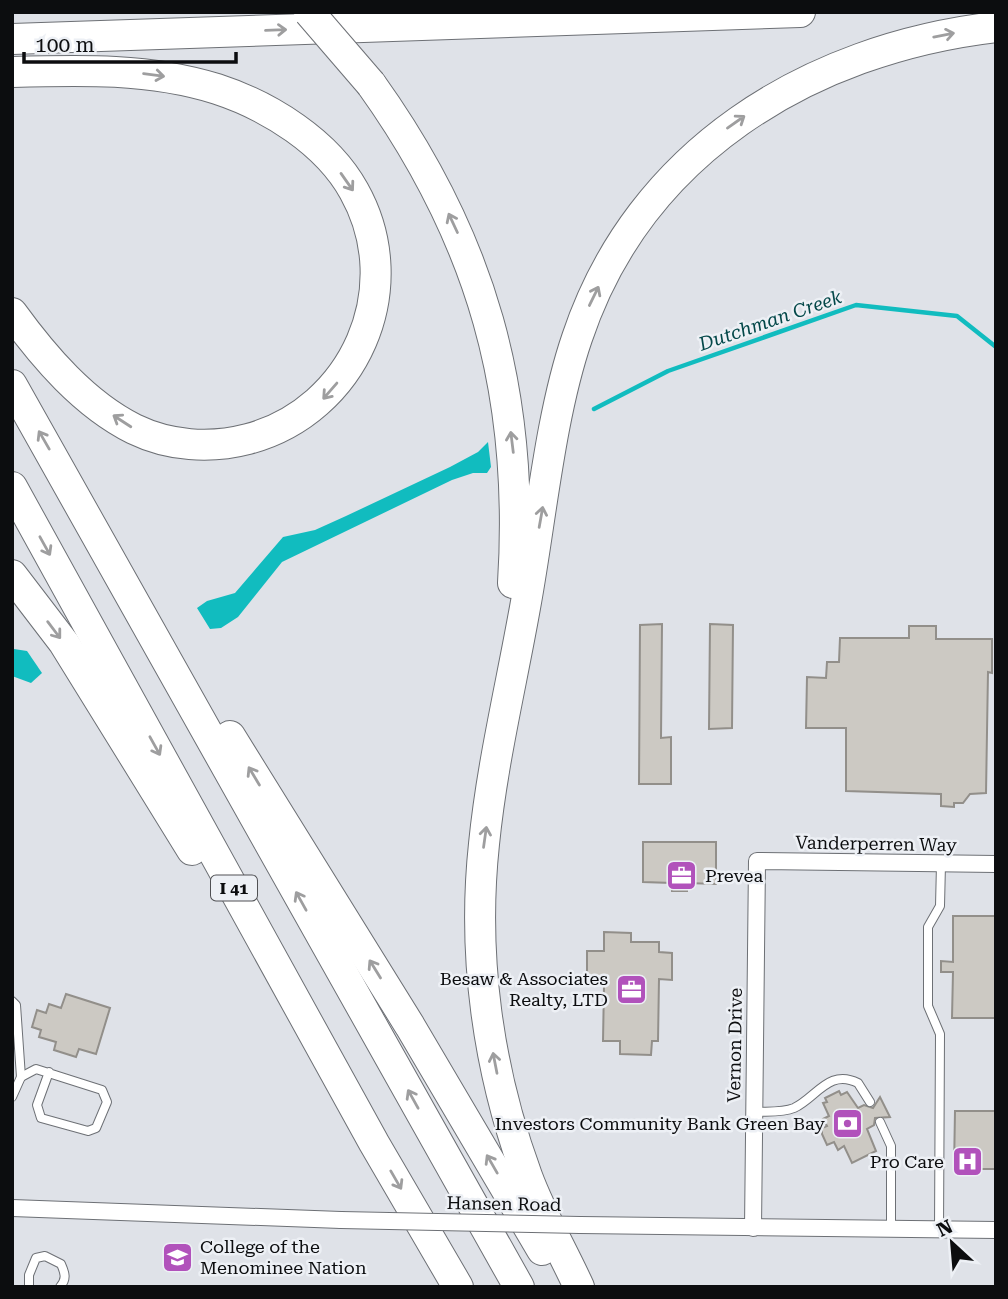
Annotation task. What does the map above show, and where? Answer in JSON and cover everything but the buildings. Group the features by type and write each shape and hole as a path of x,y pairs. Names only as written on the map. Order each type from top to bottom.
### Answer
{"highway":[{"path":"309,12 371,84 419,156 454,222 487,316 505,383 515,482 516,523 512,591 517,657"},
{"path":"12,39 800,12"},
{"path":"579,1287 528,1177 497,1071 481,964 479,917 484,842 560,410 576,342 605,272 641,215 684,165 725,130 803,81 903,44 996,27"},
{"path":"12,72 97,70 166,77 218,89 258,107 301,133 330,158 353,189 368,223 376,256 377,282 360,349 346,372 322,400 280,428 234,443 209,445 154,436 118,419 86,396 60,370 12,313"},
{"name":"I 41","path":"12,385 90,519 207,736 519,1287"},
{"name":"I 41","path":"12,487 374,1143 458,1287"},
{"path":"90,519 219,716 410,1026 563,1287"},
{"path":"12,575 64,643 374,1143"}],"street":[{"name":"Vanderperren Way","path":"757,861 996,864"},
{"name":"Vernon Drive","path":"752,1228 757,861"},
{"name":"Hansen Road","path":"12,1208 580,1226 996,1230"}],"lane":[{"path":"939,1230 940,1034 928,1006 928,927 940,906 941,864"},
{"path":"12,1002 16,1005 16,1065 21,1077"},
{"path":"12,1097 21,1077 36,1069 49,1072 102,1090 107,1102 96,1128 88,1131 41,1118 37,1105 49,1072"},
{"path":"754,1112 786,1111 797,1107 822,1086 842,1079 858,1083 870,1102"},
{"path":"880,1122 891,1146 891,1229"},
{"path":"29,1287 29,1275 37,1258 45,1256 61,1264 65,1273 60,1287"}],"water":[{"path":"488,442 491,467 487,473 473,473 452,480 282,562 238,617 221,628 210,629 197,608 207,601 235,593 283,537 315,530 346,516 450,467 478,452"},
{"path":"14,649 27,651 42,673 31,683 12,676"}],"waterway":[{"name":"Dutchman Creek","path":"594,409 668,371 856,305 957,316 996,347"}],"place":[{"name":"Prevea","path":"682,876"},
{"name":"Besaw & Associates Realty, LTD","path":"631,989"},
{"name":"Investors Community Bank Green Bay","path":"848,1124"},
{"name":"Pro Care","path":"967,1162"},
{"name":"College of the Menominee Nation","path":"177,1257"}]}
